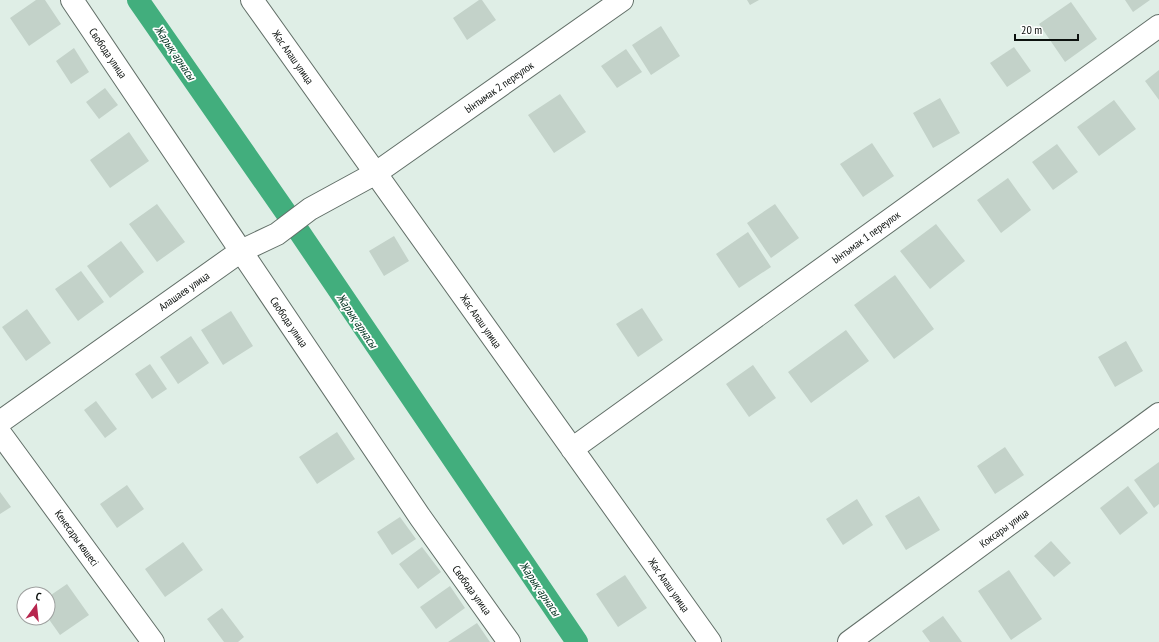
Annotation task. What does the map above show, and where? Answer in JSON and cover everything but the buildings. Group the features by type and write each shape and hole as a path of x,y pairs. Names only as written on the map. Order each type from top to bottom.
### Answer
{"street":[{"name":"Свобода улица","path":"72,0 420,517 509,642"},
{"name":"Жас Алаш улица","path":"252,0 710,642"},
{"name":"Ынтымак 2 переулок","path":"376,173 622,0"},
{"name":"Ынтымак 1 переулок","path":"572,449 1159,26"},
{"name":"Алашаев улица","path":"0,422 240,251 277,234 310,209 376,173"},
{"name":"Коксары улица","path":"849,642 1159,414"},
{"name":"Кенесары көшесі","path":"0,433 154,642"}],"waterway":[{"name":"Жарық арнасы","path":"138,0 298,230 577,642"}]}
